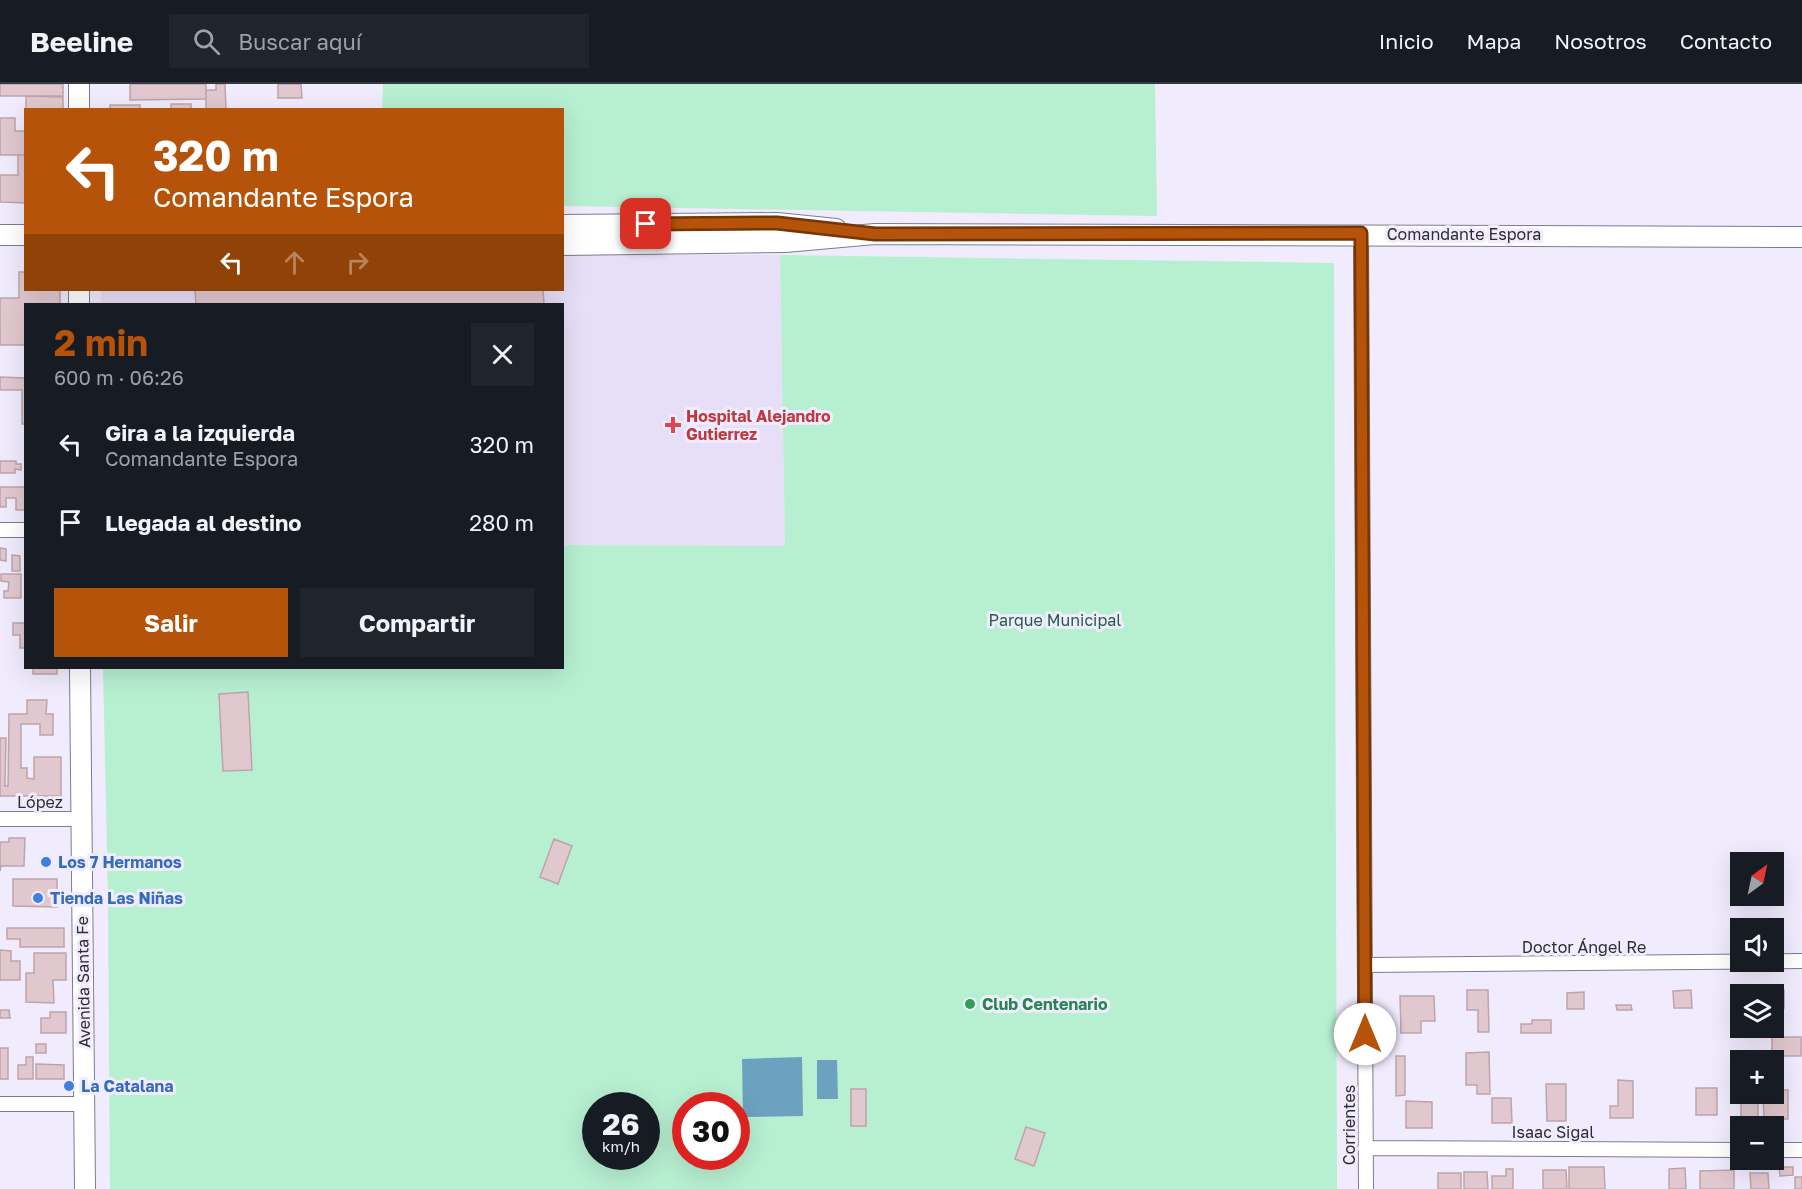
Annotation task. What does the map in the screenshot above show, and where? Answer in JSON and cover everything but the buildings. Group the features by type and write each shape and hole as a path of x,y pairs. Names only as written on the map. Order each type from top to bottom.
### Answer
{"street":[{"path":"79,84 79,108"},
{"name":"Comandante Espora","path":"564,225 777,223 875,234"},
{"name":"Comandante Espora","path":"564,245 785,242 875,234 1361,233 1802,237"},
{"name":"Corrientes","path":"1361,233 1366,1189"},
{"path":"0,235 24,235"},
{"path":"0,530 24,530"},
{"name":"Avenida Santa Fe","path":"80,669 86,1104 85,1189"},
{"name":"López","path":"0,819 81,819"},
{"name":"Doctor Ángel Re","path":"1366,965 1802,962"},
{"path":"0,1104 86,1104"},
{"name":"Isaac Sigal","path":"1365,1148 1730,1150"},
{"path":"1784,1150 1802,1150"}],"shaded area":[{"name":"Hospital Alejandro Gutierrez","path":"564,255 780,255 785,546 564,545 564,303 101,303 101,291 564,291"}],"green space":[{"path":"383,84 1155,84 1157,216 564,206 564,108 382,108"},
{"name":"Parque Municipal","path":"780,255 1334,263 1337,1189 110,1189 108,899 103,669 564,669 564,545 785,546"}],"water":[{"path":"802,1057 803,1116 750,1117 750,1092 743,1092 742,1059"},
{"path":"817,1060 837,1060 838,1099 817,1099"}],"place":[{"name":"Hospital Alejandro Gutierrez","path":"673,425"},
{"name":"Los 7 Hermanos","path":"46,862"},
{"name":"Tienda Las Niñas","path":"38,898"},
{"name":"Club Centenario","path":"970,1004"},
{"name":"La Catalana","path":"69,1086"}],"route":[{"path":"646,224 777,223 875,234 1361,233 1365,1034"}]}
